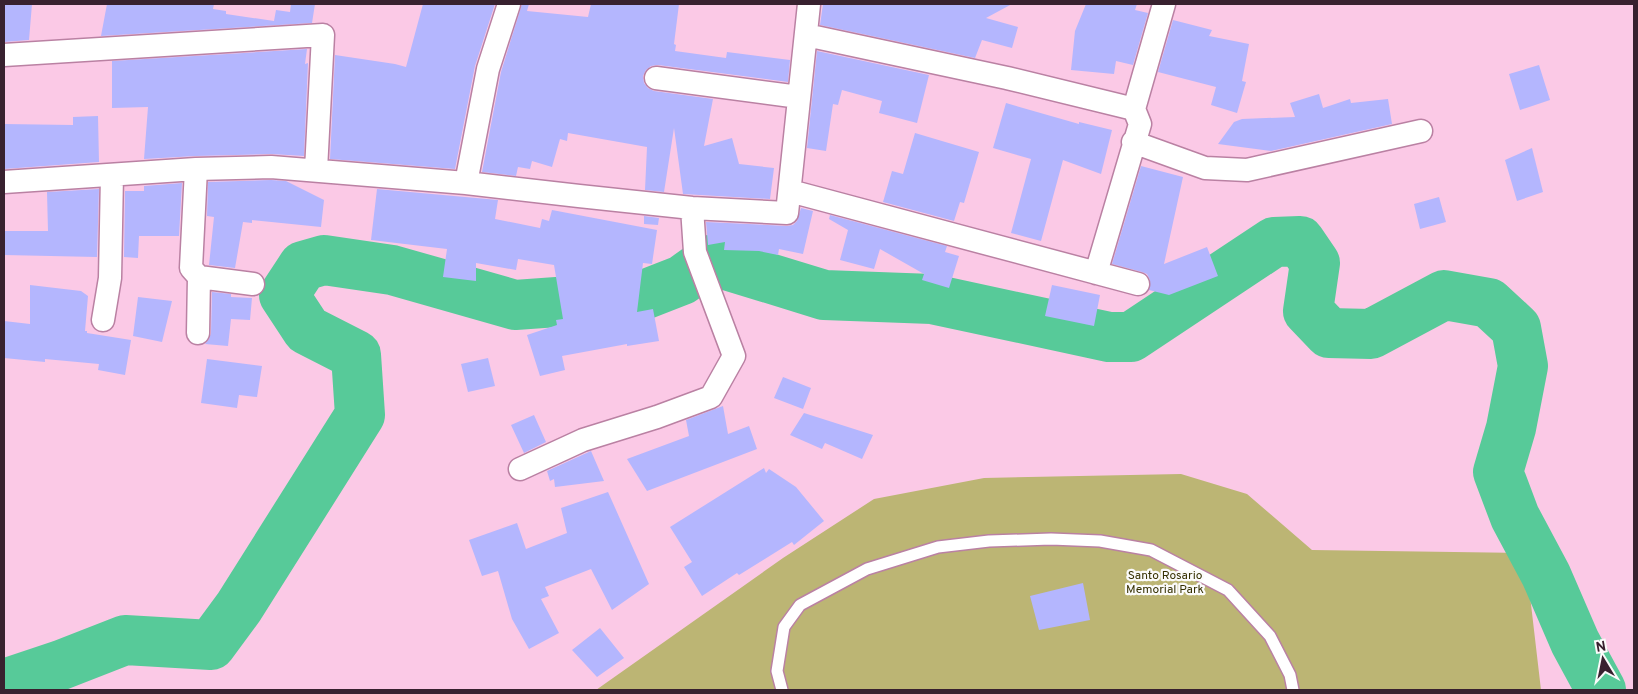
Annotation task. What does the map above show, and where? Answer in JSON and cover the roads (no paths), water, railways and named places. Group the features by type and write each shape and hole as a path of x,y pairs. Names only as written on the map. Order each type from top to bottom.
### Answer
{"street":[{"path":"466,183 488,69 510,4"},
{"path":"4,182 271,166 466,183 692,208 787,213 809,4"},
{"path":"1096,273 1133,142 1140,124 1134,109 1164,4"},
{"path":"4,55 323,35 316,170"},
{"path":"806,35 1007,78 1134,109"},
{"path":"656,78 800,97"},
{"path":"1133,142 1205,168 1247,170 1421,132"},
{"path":"196,169 191,268 199,277 253,284"},
{"path":"103,320 110,278 112,175"},
{"path":"790,191 1138,284"},
{"path":"520,469 583,440 657,417 711,397 734,356 695,252 692,208"},
{"path":"198,333 199,277"}],"lane":[{"path":"782,690 777,671 784,626 800,604 867,569 938,548 989,541 1051,539 1100,541 1151,550 1228,590 1270,636 1290,675 1293,690"}],"waterway":[{"path":"4,684 61,665 125,640 211,645 239,607 360,415 356,355 307,330 284,295 303,266 324,260 392,270 515,305 641,296 682,280 710,260 824,295 932,299 1109,337 1131,337 1274,242 1300,241 1315,263 1308,311 1329,333 1371,334 1444,295 1489,303 1516,328 1523,366 1511,428 1498,472 1515,517 1546,575 1575,642 1601,690"}],"park label":[{"name":"Santo Rosario Memorial Park","path":"1165,583"}]}
